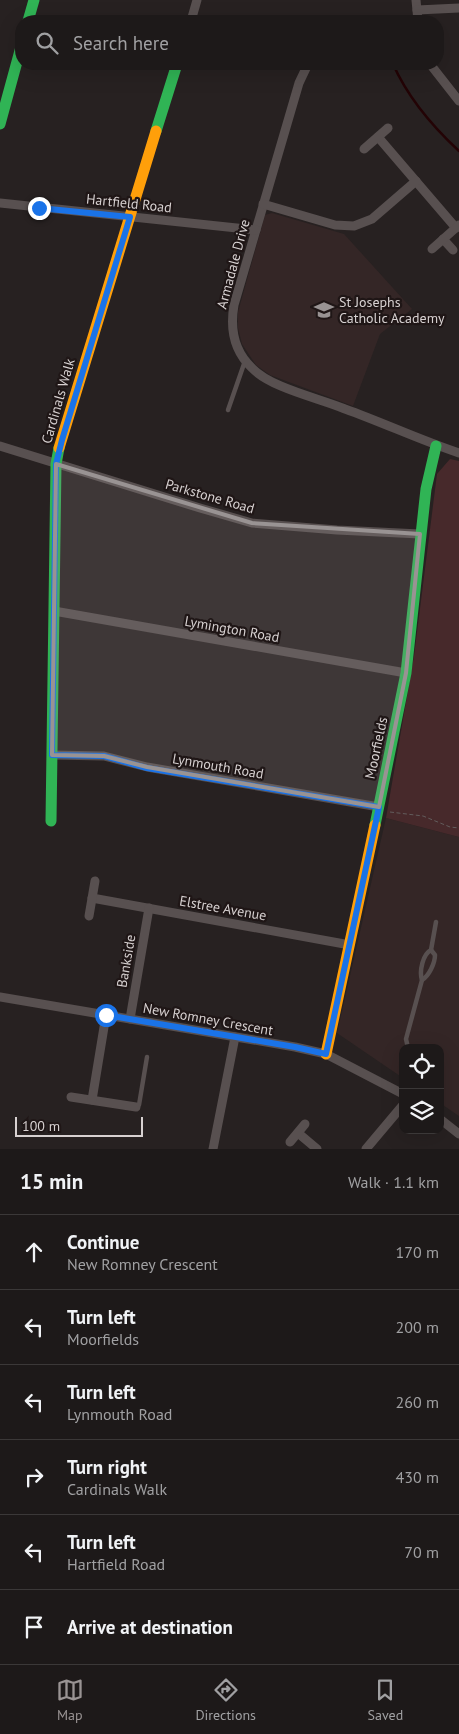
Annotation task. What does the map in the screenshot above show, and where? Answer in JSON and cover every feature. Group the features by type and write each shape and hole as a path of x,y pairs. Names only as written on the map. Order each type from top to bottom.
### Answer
{"street":[{"path":"30,15 34,0"},
{"path":"192,15 197,0"},
{"path":"416,5 459,8"},
{"path":"1,119 15,69"},
{"name":"Cardinals Walk","path":"51,821 56,464 64,431 175,70"},
{"name":"Armadale Drive","path":"305,70 299,83 232,314 235,341 245,361 255,371 273,382 346,409 436,446 459,453"},
{"path":"435,70 459,101"},
{"path":"364,149 388,128"},
{"path":"378,137 457,226 432,248"},
{"path":"263,204 335,225 354,226 372,219 416,182"},
{"name":"Hartfield Road","path":"0,204 256,230"},
{"path":"443,239 453,250"},
{"name":"Parkstone Road","path":"0,446 252,523 420,534"},
{"name":"Moorfields","path":"326,1054 406,673 420,534 426,489 436,446"},
{"name":"Lymington Road","path":"54,611 406,673"},
{"name":"Lynmouth Road","path":"52,755 104,756 147,768 379,807"},
{"path":"89,916 95,882"},
{"name":"Elstree Avenue","path":"92,898 350,945"},
{"name":"Bankside","path":"130,1019 149,908"},
{"name":"New Romney Crescent","path":"0,996 326,1054 399,1092"},
{"path":"92,1100 106,1015"},
{"path":"213,1149 235,1037"},
{"path":"71,1097 136,1107"},
{"path":"366,1149 399,1110"},
{"path":"444,1122 459,1134"},
{"path":"290,1142 305,1124"},
{"path":"298,1132 317,1149"}],"lane":[{"path":"228,410 245,361"},
{"path":"422,980 420,975 426,954 431,950 436,922"},
{"path":"407,1044 406,1039 422,980 434,962 436,955 431,950"},
{"path":"136,1107 139,1105 147,1056"}],"path":[{"path":"379,807 392,813 423,816 450,827 459,828"}],"highlighted area":[{"path":"56,464 252,523 420,534 406,673 379,807 147,767 104,756 52,755"}],"shaded area":[{"name":"St Josephs Catholic Academy","path":"272,213 344,234 412,309 380,334 353,406 270,375 256,365 242,344 238,328 238,312 265,215"},
{"path":"450,459 459,461 459,837 386,818 414,656 437,474"},
{"path":"386,818 459,837 459,1116 444,1106 444,1044 399,1044 399,1075 337,1033"}],"waterway":[{"path":"396,70 413,100 439,132 459,151"}],"traffic: fast":[{"path":"30,15 34,0"},
{"path":"0,124 15,69"},
{"path":"156,131 175,70"},
{"path":"375,825 406,673 426,489 436,446"},
{"path":"51,821 56,464 59,448"}],"traffic: slow":[{"path":"59,448 156,131"},
{"path":"326,1054 375,825"}],"place":[{"name":"St Josephs Catholic Academy","path":"324,310"}],"route":[{"path":"39,208 130,217 56,464 52,755 104,756 147,768 379,807 326,1054 106,1015"}]}
